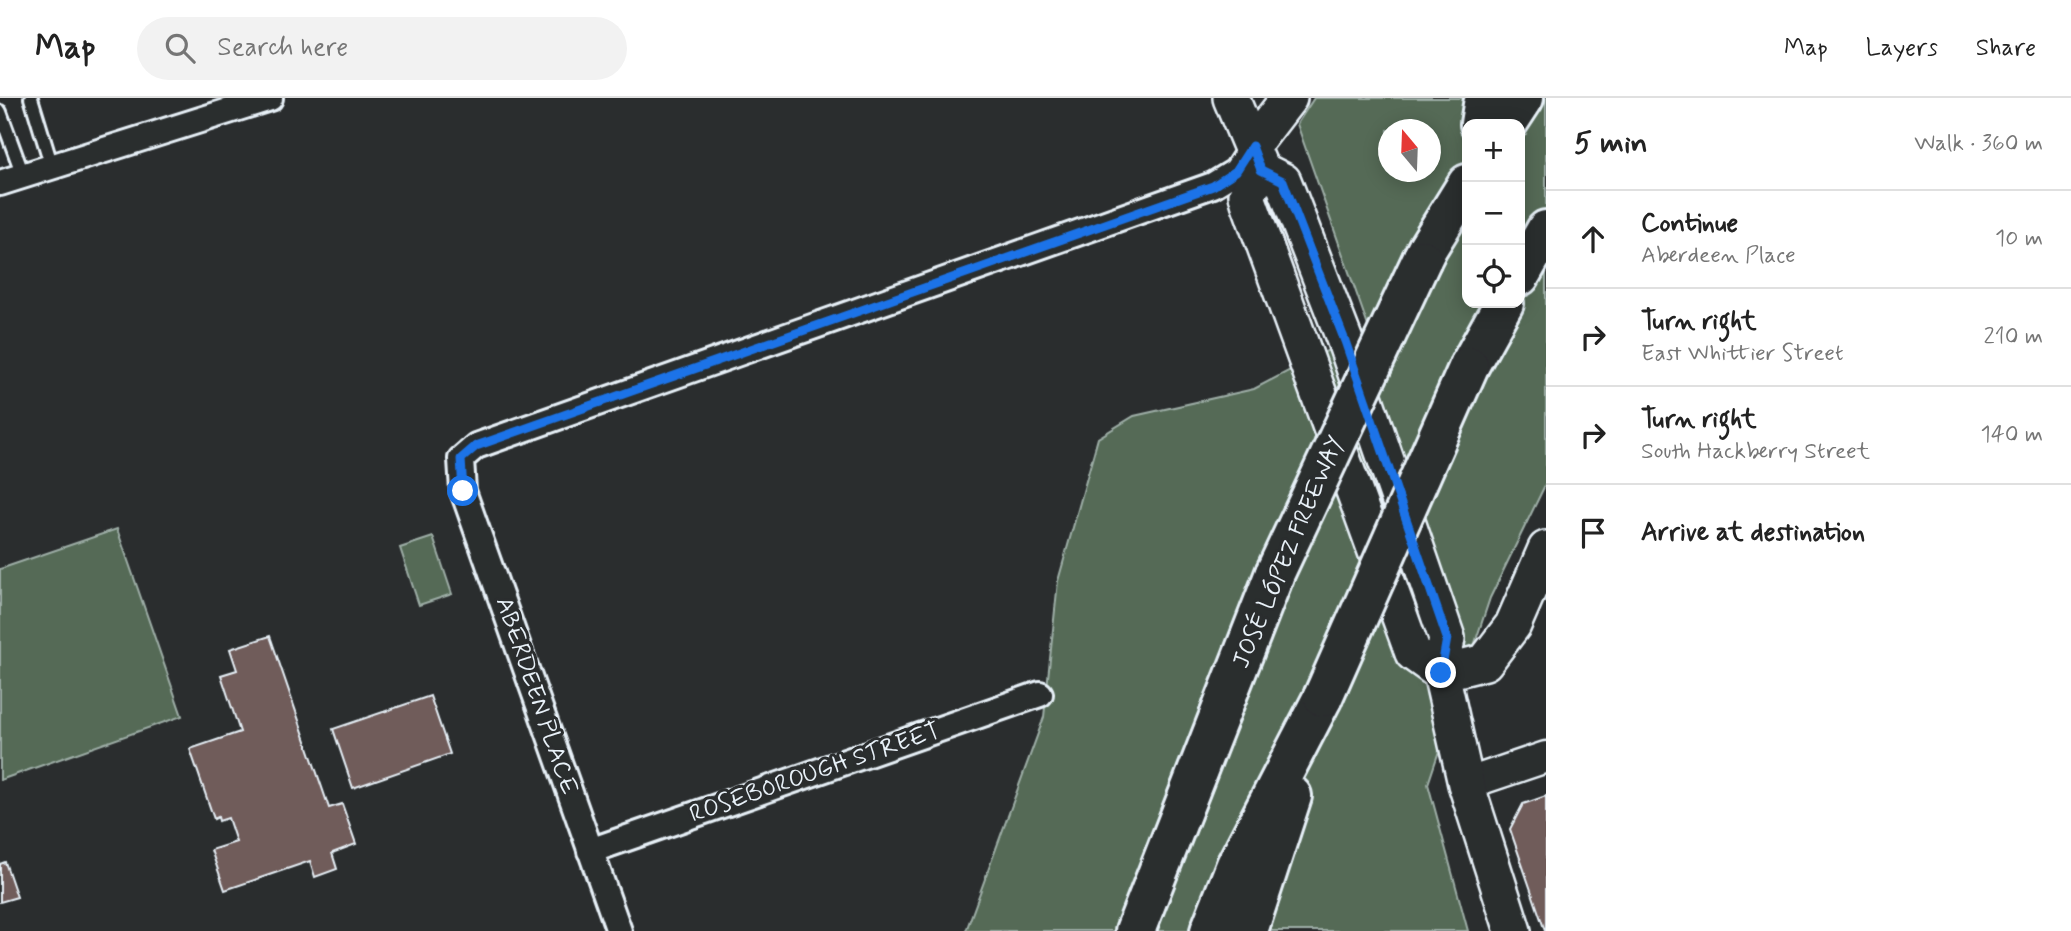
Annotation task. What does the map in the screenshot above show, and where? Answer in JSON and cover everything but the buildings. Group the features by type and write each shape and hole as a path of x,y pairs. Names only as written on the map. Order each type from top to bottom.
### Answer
{"highway":[{"path":"1481,119 1487,98"},
{"path":"1510,119 1524,98"},
{"name":"JOSÉ LÓPEZ FREEWAY","path":"1135,931 1275,573 1428,247 1462,192"},
{"path":"1525,267 1546,230"},
{"path":"1525,284 1546,261"},
{"path":"1210,931 1236,866 1322,697 1469,366 1504,308"},
{"path":"1248,931 1322,697"},
{"path":"1117,931 1168,844"}],"main road":[{"path":"1231,98 1257,158"},
{"path":"1289,98 1257,158 1247,195 1413,653 1441,673 1466,784 1513,931"},
{"path":"1441,673 1485,662 1513,625 1546,549"}],"street":[{"path":"11,179 270,98"},
{"name":"ABERDEEN PLACE","path":"619,931 463,491 461,459 476,446 1213,186 1257,158"},
{"name":"ROSEBOROUGH STREET","path":"590,851 1041,694"},
{"path":"1466,784 1546,757"}],"lane":[{"path":"31,98 51,166"},
{"path":"0,112 11,179"}],"green space":[{"path":"1314,98 1546,98 1546,483 1490,598 1428,784 1468,931 966,931 1044,717 1058,581 1098,438 1134,416 1254,389 1369,329 1297,124"},
{"path":"117,529 182,716 0,780 0,569"},
{"path":"433,537 452,594 419,605 400,548"}],"route":[{"path":"463,491 461,459 476,446 1213,186 1236,171 1252,146 1261,170 1283,181 1345,341 1447,638 1441,673"}]}
